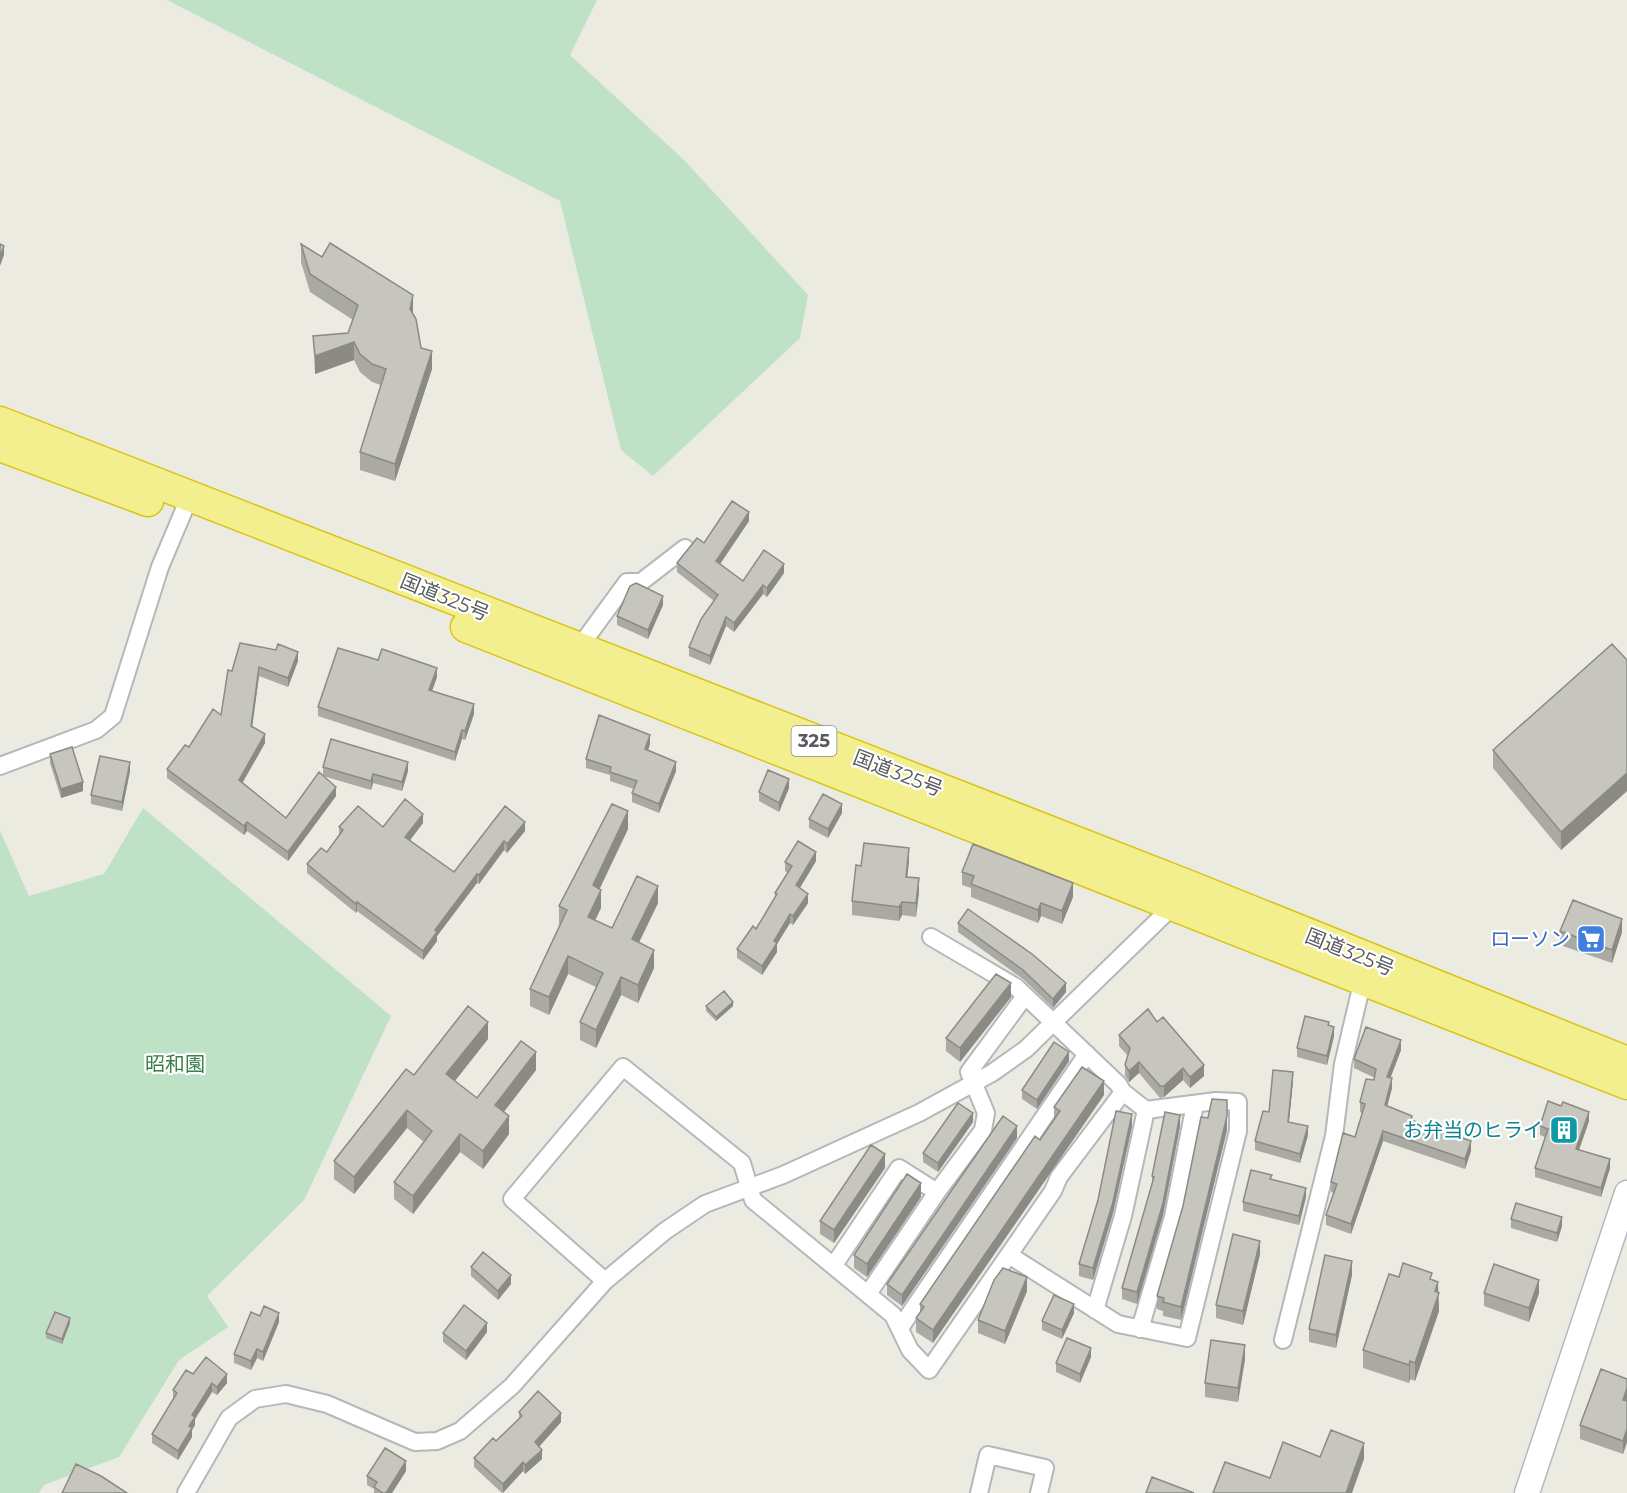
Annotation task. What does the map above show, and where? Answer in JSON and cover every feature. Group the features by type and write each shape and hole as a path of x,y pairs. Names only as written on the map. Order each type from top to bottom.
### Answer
{"highway":[{"name":"国道325号","path":"0,422 186,505 789,756 1181,896"},
{"name":"国道325号","path":"0,446 186,505 578,649 1365,970 1627,1084"},
{"name":"国道325号","path":"1365,970 1627,1062"}],"street":[{"path":"0,766 96,730 113,716 160,567 186,505"},
{"path":"578,649 627,582 641,582 685,548"},
{"path":"186,1493 229,1418 255,1399 286,1394 327,1404 415,1442 437,1441 460,1431 512,1386 604,1281 665,1232 705,1204 750,1187 919,1113 975,1082 1026,1048 1181,896"},
{"path":"931,937 991,970 1025,996 1087,1054 1123,1092 1146,1110 1238,1102 1239,1131 1187,1338 1118,1324 1009,1255"},
{"path":"1283,1340 1334,1136 1343,1064 1365,970"},
{"path":"868,1294 937,1192 983,1130 986,1113 969,1072 1025,996"},
{"path":"900,1328 1087,1054"},
{"path":"604,1281 512,1199 623,1067 742,1163 753,1200 893,1315 910,1350 929,1370 1053,1191 1059,1177 1123,1092"},
{"path":"1140,1329 1173,1217 1195,1104"},
{"path":"1095,1310 1123,1216 1146,1110"},
{"path":"834,1265 899,1168 937,1192"},
{"path":"1527,1493 1627,1193"},
{"path":"979,1493 988,1455 1045,1468 1039,1493"}],"green space":[{"path":"167,0 597,0 570,55 684,160 808,295 800,338 653,476 621,450 560,201"},
{"name":"昭和園","path":"143,808 391,1016 304,1200 207,1296 228,1327 179,1360 119,1457 44,1485 39,1493 0,1493 0,831 29,896 104,874"}],"building":[{"path":"330,243 413,295 410,309 416,319 421,348 432,351 395,464 360,452 386,369 372,364 360,354 354,342 315,356 313,336 348,333 358,305 310,274 301,244 322,257"},
{"path":"0,244 4,246 0,257"},
{"path":"732,501 749,512 716,561 743,581 764,550 784,564 767,588 763,585 734,623 726,617 710,656 689,647 701,619 718,595 677,563 697,538 704,543"},
{"path":"636,583 663,596 648,630 617,616 630,586"},
{"path":"240,643 276,650 278,644 298,652 288,678 259,667 251,726 265,734 239,780 286,818 319,772 336,787 288,852 247,822 244,826 167,769 185,745 189,747 213,709 221,715 228,670 232,671"},
{"path":"1612,644 1627,660 1627,773 1561,832 1493,750"},
{"path":"338,648 378,660 382,649 437,668 429,690 474,704 455,752 318,707"},
{"path":"599,715 650,735 645,749 676,762 659,804 632,793 637,781 610,772 611,767 586,759"},
{"path":"331,739 408,762 402,782 373,774 371,781 323,767"},
{"path":"72,747 83,782 61,789 50,754"},
{"path":"100,756 130,762 122,802 91,795"},
{"path":"768,770 789,779 779,803 759,792"},
{"path":"823,794 842,804 828,829 809,819"},
{"path":"405,799 423,814 405,837 454,872 505,806 525,822 507,844 504,841 479,875 477,874 435,930 437,932 423,951 357,902 356,904 307,864 321,848 327,852 343,830 339,827 358,806 383,827"},
{"path":"612,804 628,811 593,885 601,890 588,917 612,928 637,876 658,886 632,939 654,950 638,985 621,977 596,1030 580,1022 603,973 568,956 549,997 530,989 567,910 559,906"},
{"path":"798,841 816,852 796,885 808,894 793,916 790,914 774,941 777,943 762,966 737,949 753,926 756,929 777,894 775,893 792,866 785,862"},
{"path":"864,843 909,848 906,877 919,878 916,903 902,902 899,907 852,901 856,865 861,866"},
{"path":"973,844 1073,883 1062,911 1041,903 1038,910 971,884 974,876 962,872"},
{"path":"1573,900 1622,919 1612,950 1560,931"},
{"path":"968,909 1032,954 1066,983 1053,999 1023,970 958,923"},
{"path":"996,974 1011,983 960,1048 946,1038"},
{"path":"724,991 733,1002 716,1017 706,1006"},
{"path":"468,1006 488,1022 446,1074 477,1098 521,1041 536,1052 495,1105 509,1116 483,1151 460,1134 413,1196 394,1182 432,1131 407,1110 354,1177 334,1161 406,1069 414,1075"},
{"path":"1148,1009 1157,1022 1163,1017 1204,1065 1190,1077 1183,1068 1164,1086 1160,1086 1139,1062 1129,1071 1125,1065 1130,1048 1119,1035"},
{"path":"1305,1016 1329,1022 1328,1025 1334,1027 1327,1056 1297,1048"},
{"path":"1366,1027 1401,1040 1387,1077 1392,1078 1385,1105 1412,1116 1411,1120 1471,1141 1465,1159 1383,1131 1351,1224 1326,1215 1337,1184 1331,1182 1343,1133 1355,1137 1365,1104 1360,1102 1366,1079 1374,1080 1376,1069 1354,1059"},
{"path":"1054,1042 1069,1052 1037,1100 1022,1090"},
{"path":"1082,1067 1104,1081 933,1330 916,1318 924,1307 920,1304 1035,1136 1040,1140 1060,1111 1054,1107"},
{"path":"1273,1070 1293,1072 1288,1122 1308,1126 1300,1154 1255,1141 1263,1111 1269,1112"},
{"path":"1212,1099 1227,1100 1227,1116 1181,1307 1163,1302 1164,1298 1157,1296 1183,1206 1201,1117 1208,1118"},
{"path":"1548,1101 1561,1106 1563,1102 1589,1112 1576,1149 1610,1159 1601,1188 1535,1168 1548,1129 1540,1126"},
{"path":"958,1103 973,1113 938,1163 923,1153"},
{"path":"1116,1111 1132,1114 1113,1202 1093,1268 1079,1264 1098,1200"},
{"path":"1165,1112 1180,1115 1163,1203 1137,1292 1122,1288 1154,1177 1152,1176"},
{"path":"1003,1116 1017,1126 902,1295 887,1284"},
{"path":"871,1145 885,1154 834,1230 820,1221"},
{"path":"1251,1170 1272,1175 1270,1179 1306,1188 1299,1216 1243,1202"},
{"path":"907,1174 921,1183 867,1264 854,1255"},
{"path":"1516,1203 1562,1217 1557,1233 1511,1219"},
{"path":"1233,1234 1260,1241 1243,1311 1216,1305"},
{"path":"483,1252 511,1275 498,1291 471,1267"},
{"path":"1325,1255 1352,1261 1336,1335 1309,1329"},
{"path":"1403,1263 1432,1273 1430,1279 1438,1282 1435,1291 1439,1293 1415,1363 1410,1361 1409,1365 1363,1350 1389,1274 1399,1277"},
{"path":"1494,1264 1539,1280 1529,1308 1484,1293"},
{"path":"1003,1268 1027,1277 1005,1331 978,1320 994,1280"},
{"path":"1054,1295 1074,1304 1062,1330 1042,1321"},
{"path":"464,1305 487,1323 466,1351 443,1333"},
{"path":"264,1306 279,1313 263,1352 257,1349 251,1361 234,1354 251,1312 260,1316"},
{"path":"55,1312 70,1318 62,1339 46,1333"},
{"path":"1067,1338 1091,1348 1080,1374 1056,1363"},
{"path":"1211,1340 1245,1345 1238,1388 1205,1383"},
{"path":"206,1357 227,1374 217,1387 212,1383 192,1415 195,1417 189,1426 192,1428 178,1451 152,1434 177,1393 173,1390 186,1370 193,1374"},
{"path":"1601,1369 1627,1379 1623,1400 1627,1401 1627,1429 1623,1441 1580,1425"},
{"path":"538,1391 561,1413 535,1442 542,1450 525,1465 523,1462 503,1484 474,1458 493,1438 496,1441 522,1416 519,1412"},
{"path":"1331,1430 1364,1443 1346,1493 1213,1493 1225,1462 1270,1478 1283,1442 1320,1457"},
{"path":"385,1448 406,1461 386,1493 383,1493 374,1487 377,1482 367,1476"},
{"path":"76,1464 101,1476 127,1493 62,1493"},
{"path":"1152,1477 1194,1493 1146,1493"}],"place":[{"name":"ローソン","path":"1591,939"},
{"name":"お弁当のヒライ","path":"1564,1130"}]}
